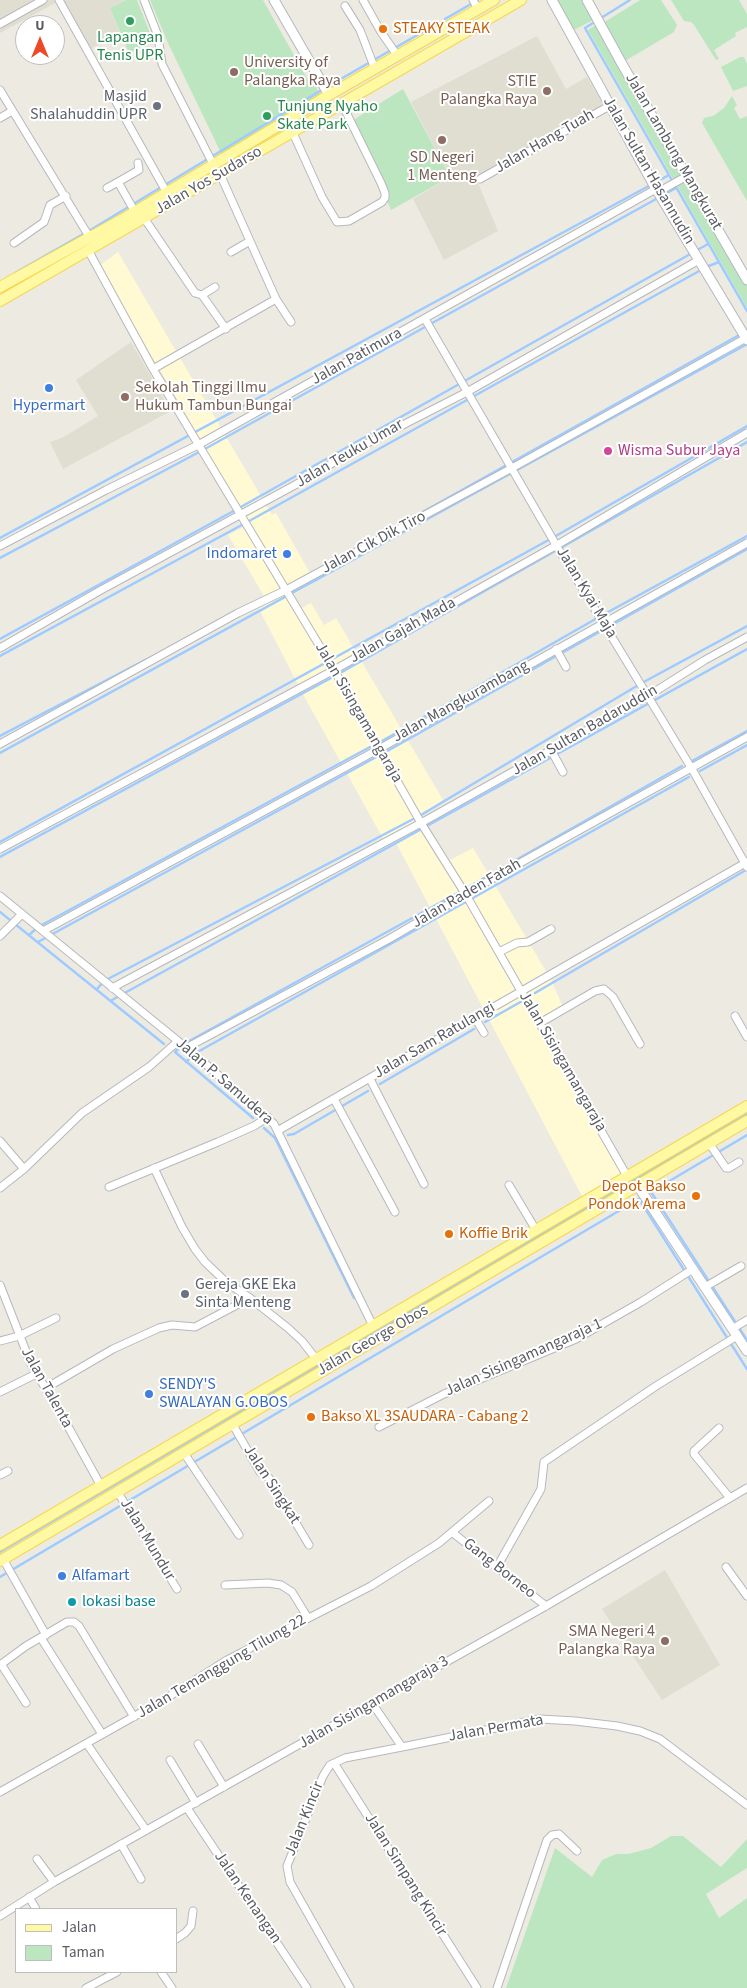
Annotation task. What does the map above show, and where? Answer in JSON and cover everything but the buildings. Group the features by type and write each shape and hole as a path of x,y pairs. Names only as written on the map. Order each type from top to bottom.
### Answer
{"main road":[{"name":"Jalan Yos Sudarso","path":"0,301 88,250 140,215 167,193 213,164 374,68 437,33 475,5 494,0"},
{"name":"Jalan Yos Sudarso","path":"0,287 88,234 140,215 220,174 522,0"},
{"path":"448,26 455,38"},
{"path":"437,33 445,44"},
{"name":"Jalan George Obos","path":"0,1546 747,1106"},
{"name":"Jalan George Obos","path":"2,1560 747,1121"},
{"path":"693,1138 705,1145"},
{"path":"485,1261 492,1272"}],"street":[{"path":"0,24 43,0"},
{"path":"59,0 167,193"},
{"path":"144,0 160,46 162,64 213,164"},
{"path":"274,0 329,95"},
{"path":"363,0 381,32 398,55"},
{"name":"Jalan Sultan Hasannudin","path":"552,0 657,190 747,339"},
{"name":"Jalan Lambung Mangkurat","path":"588,0 686,176 747,280"},
{"path":"345,6 360,30 374,68"},
{"path":"0,90 88,234"},
{"path":"293,133 322,197 337,222 349,221 382,202 385,198 385,193 381,183 342,104"},
{"name":"Jalan Hang Tuah","path":"480,179 611,105"},
{"path":"0,118 12,111"},
{"path":"107,188 139,170 138,163"},
{"path":"220,174 276,298 291,322"},
{"name":"Jalan Patimura","path":"0,546 106,490 198,445 657,190 686,176"},
{"path":"118,182 186,281 195,293 202,296 226,329"},
{"path":"14,243 44,222 50,206 66,196"},
{"path":"231,252 250,241"},
{"name":"Jalan Sisingamangaraja","path":"88,250 153,369 334,670 627,1176"},
{"name":"Jalan Teuku Umar","path":"0,648 101,590 295,485 358,448 466,392 699,260"},
{"path":"202,296 216,287"},
{"path":"153,369 226,329 276,298"},
{"name":"Jalan Kyai Maja","path":"425,319 466,392 692,769 746,864"},
{"name":"Jalan Cik Dik Tiro","path":"0,744 747,339"},
{"name":"Jalan Gajah Mada","path":"0,848 334,670 557,545 747,433"},
{"name":"Jalan Mangkurambang","path":"43,932 379,749 747,543"},
{"name":"Jalan Sultan Badaruddin","path":"112,988 421,823 648,696 705,660 747,637"},
{"path":"556,649 566,667"},
{"name":"Jalan Raden Fatah","path":"186,1048 466,895 502,873 747,737"},
{"path":"551,750 563,772"},
{"name":"Jalan Sam Ratulangi","path":"278,1130 746,864"},
{"name":"Jalan P. Samudera","path":"0,896 268,1117 278,1130 373,1326"},
{"path":"0,936 22,914"},
{"path":"499,952 517,944 528,942 551,929"},
{"path":"540,1024 595,991 604,989 612,997 640,1044"},
{"path":"735,1016 747,1037"},
{"path":"475,1018 484,1033"},
{"path":"0,1188 24,1169 82,1113 148,1067 177,1042"},
{"path":"370,1079 424,1184"},
{"path":"334,1099 395,1212"},
{"path":"109,1187 218,1142 254,1126 268,1117"},
{"path":"0,1141 24,1169"},
{"path":"705,1145 726,1168 740,1162"},
{"path":"154,1168 178,1219 195,1249 216,1274 250,1298 302,1341 317,1360"},
{"path":"509,1185 536,1230"},
{"path":"638,1186 747,1351"},
{"path":"705,1287 741,1266"},
{"name":"Jalan Sisingamangaraja 1","path":"379,1427 444,1394 576,1339 693,1269"},
{"name":"Jalan Talenta","path":"0,1285 19,1336 36,1374 46,1388 101,1486"},
{"path":"46,1388 114,1349 159,1328 172,1325 195,1327 250,1298"},
{"path":"0,1341 19,1336 56,1318"},
{"path":"497,1567 541,1489 542,1466 545,1461 734,1333 747,1320"},
{"path":"0,1392 36,1374"},
{"name":"Jalan Singkat","path":"233,1425 260,1472 269,1478 309,1546"},
{"path":"719,1428 694,1451 694,1454 730,1498"},
{"path":"184,1453 239,1535"},
{"path":"0,1475 8,1471"},
{"name":"Jalan Sisingamangaraja 3","path":"0,1916 54,1882 546,1606 747,1488"},
{"name":"Jalan Mundur","path":"117,1491 176,1589"},
{"name":"Jalan Temanggung Tilung 22","path":"0,1792 134,1717 227,1660 372,1586 453,1533 488,1501"},
{"name":"Gang Borneo","path":"453,1533 546,1606"},
{"path":"2,1560 102,1734"},
{"path":"726,1567 747,1596"},
{"path":"225,1585 268,1583 281,1585 292,1592 308,1618"},
{"path":"26,1703 0,1665 18,1654 25,1647 67,1622 76,1624 134,1717"},
{"path":"372,1703 402,1747"},
{"name":"Jalan Permata","path":"402,1747 540,1719 575,1720 617,1726 640,1731 660,1739 747,1805"},
{"path":"87,1744 146,1830"},
{"path":"198,1744 224,1787"},
{"name":"Jalan Kincir","path":"350,1988 290,1882 287,1871 288,1861 323,1776 334,1763 345,1758 402,1747"},
{"path":"170,1760 196,1802"},
{"name":"Jalan Simpang Kincir","path":"334,1763 476,1988"},
{"name":"Jalan Kenangan","path":"187,1808 307,1988"},
{"path":"498,1988 547,1840 552,1835 558,1834 577,1851"},
{"path":"121,1844 141,1879"},
{"path":"37,1859 54,1882"},
{"path":"29,1897 35,1908"},
{"path":"178,1938 186,1933 191,1926 193,1911"},
{"path":"86,1988 115,1973"},
{"path":"162,1973 172,1988"}],"shaded area":[{"path":"0,0 61,0 33,15 15,15 15,25 0,33"},
{"path":"64,0 127,0 110,8 120,33 90,49"},
{"path":"537,36 566,89 587,77 604,106 476,178 498,231 444,260 413,199 450,177 411,102"},
{"path":"118,252 272,515 276,513 315,582 293,595 302,608 311,603 324,625 336,618 443,800 420,815 450,860 473,848 550,978 563,1007 535,1024 622,1174 583,1198 395,841 387,846 304,696 259,609 268,603 228,535 250,524 99,266"},
{"name":"Sekolah Tinggi Ilmu Hukum Tambun Bungai","path":"131,342 171,411 63,469 50,442 62,438 98,416 76,380"},
{"name":"SMA Negeri 4 Palangka Raya","path":"665,1570 720,1665 662,1700 602,1609"}],"green space":[{"name":"Lapangan Tenis UPR","path":"127,0 137,0 153,41 129,53 110,8"},
{"name":"University of Palangka Raya","path":"150,0 263,0 308,80 312,79 321,97 222,155 168,43"},
{"path":"554,0 582,0 593,20 572,31"},
{"path":"640,0 661,0 677,25 674,32 625,61 603,23"},
{"path":"671,0 739,0 747,14 747,27 735,33 736,36 714,50 719,59 716,60 694,25 691,22 684,21"},
{"path":"597,24 747,284 747,308 588,30"},
{"path":"740,57 744,57 747,64 747,86 733,91 721,67"},
{"path":"403,89 450,177 391,210 353,120"},
{"path":"732,96 737,105 734,108 740,119 747,116 747,201 702,123 704,118 713,116 724,108"},
{"path":"671,1836 683,1836 721,1867 747,1839 747,1868 706,1894 719,1918 747,1898 747,1988 506,1988 555,1848 592,1877 602,1860 616,1854 628,1854 651,1848"}],"waterway":[{"path":"445,19 478,0"},
{"path":"630,0 585,28 673,182"},
{"path":"15,273 92,229 325,88 433,26"},
{"path":"0,538 669,175"},
{"path":"676,187 747,311"},
{"path":"0,558 203,450 676,188"},
{"path":"0,639 239,508 708,244"},
{"path":"706,267 719,262"},
{"path":"0,656 251,520 701,270"},
{"path":"419,514 741,334"},
{"path":"0,753 747,344"},
{"path":"0,842 554,537 747,426"},
{"path":"342,672 747,442"},
{"path":"382,741 599,617 747,536"},
{"path":"38,942 389,750 747,549"},
{"path":"97,989 104,981 421,815 640,684 747,626"},
{"path":"112,1000 747,649"},
{"path":"0,736 147,659"},
{"path":"0,857 331,678"},
{"path":"692,761 747,731"},
{"path":"700,771 747,745"},
{"path":"29,935 38,927 370,747"},
{"path":"253,1118 175,1052 182,1045 463,890 682,766"},
{"path":"186,1062 194,1054 689,777"},
{"path":"535,993 746,870"},
{"path":"0,912 164,1044"},
{"path":"485,1022 524,1000"},
{"path":"380,1084 474,1029"},
{"path":"288,1135 294,1134 368,1091"},
{"path":"0,1552 747,1114"},
{"path":"264,1128 275,1138 354,1298"},
{"path":"747,1135 651,1192 747,1340"},
{"path":"0,1577 639,1199 747,1369"}],"place":[{"name":"Lapangan Tenis UPR","path":"130,21"},
{"name":"STEAKY STEAK","path":"383,29"},
{"name":"University of Palangka Raya","path":"234,72"},
{"name":"STIE Palangka Raya","path":"547,91"},
{"name":"Masjid Shalahuddin UPR","path":"157,106"},
{"name":"Tunjung Nyaho Skate Park","path":"267,116"},
{"name":"SD Negeri 1 Menteng","path":"442,140"},
{"name":"Hypermart","path":"49,388"},
{"name":"Sekolah Tinggi Ilmu Hukum Tambun Bungai","path":"125,397"},
{"name":"Wisma Subur Jaya","path":"608,451"},
{"name":"Indomaret","path":"287,554"},
{"name":"Depot Bakso Pondok Arema","path":"696,1196"},
{"name":"Koffie Brik","path":"449,1234"},
{"name":"Gereja GKE Eka Sinta Menteng","path":"185,1294"},
{"name":"SENDY'S SWALAYAN G.OBOS","path":"149,1394"},
{"name":"Bakso XL 3SAUDARA - Cabang 2","path":"311,1417"},
{"name":"Alfamart","path":"62,1576"},
{"name":"lokasi base","path":"72,1602"},
{"name":"SMA Negeri 4 Palangka Raya","path":"665,1641"}]}
